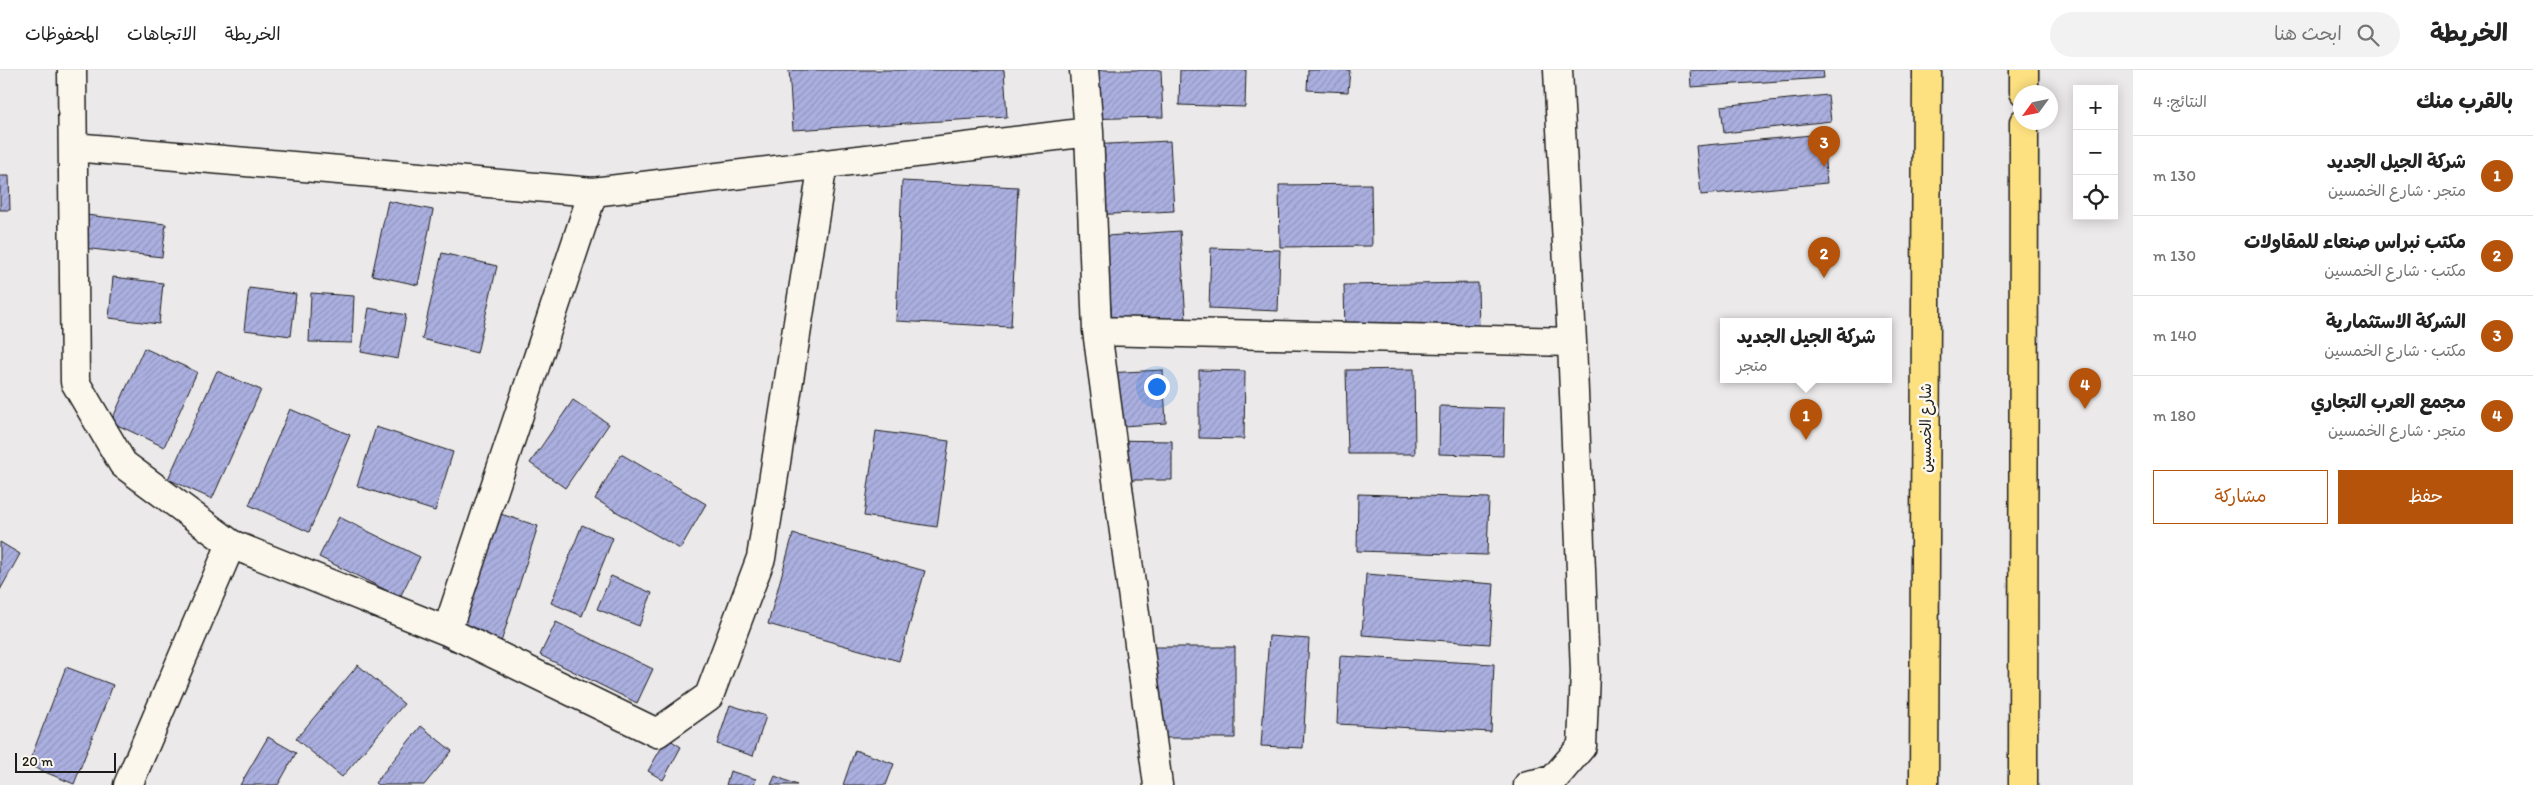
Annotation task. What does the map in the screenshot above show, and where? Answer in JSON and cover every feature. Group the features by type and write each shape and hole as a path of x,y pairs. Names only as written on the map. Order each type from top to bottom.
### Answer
{"main road":[{"name":"شارع الخمسين","path":"1924,785 1927,70"},
{"path":"2024,70 2024,85"},
{"path":"2023,785 2024,130"}],"street":[{"path":"72,70 75,382 123,464 230,544 447,631 656,733 709,696 761,558 823,163"},
{"path":"1084,70 1090,132 1097,331 1158,785"},
{"path":"1528,785 1554,780 1582,746 1584,672 1572,342 1558,70"},
{"path":"73,147 593,192 1090,132"},
{"path":"447,631 593,192"},
{"path":"1097,331 1572,342"},
{"path":"128,785 230,544"}],"building":[{"path":"789,70 1004,70 1007,117 793,130"},
{"path":"1076,70 1161,70 1163,117 1078,119"},
{"path":"1180,70 1246,70 1245,107 1179,105"},
{"path":"1308,70 1350,70 1348,92 1307,90"},
{"path":"1690,70 1823,70 1824,78 1691,87"},
{"path":"1828,95 1831,121 1724,133 1721,106"},
{"path":"1822,134 1827,183 1701,195 1696,146"},
{"path":"1170,141 1174,211 1092,215 1088,145"},
{"path":"0,176 9,176 10,210 0,210"},
{"path":"902,181 1018,187 1011,327 896,321"},
{"path":"1371,184 1372,246 1280,247 1279,185"},
{"path":"388,201 433,210 418,285 372,275"},
{"path":"77,214 166,224 162,257 74,247"},
{"path":"1180,231 1186,320 1112,324 1106,236"},
{"path":"1211,248 1280,250 1278,311 1209,308"},
{"path":"442,253 497,266 477,353 422,339"},
{"path":"113,277 163,283 159,324 109,318"},
{"path":"1478,283 1479,332 1345,333 1344,285"},
{"path":"249,288 296,294 291,336 244,330"},
{"path":"311,293 354,296 352,343 309,342"},
{"path":"369,308 406,315 398,359 361,352"},
{"path":"144,348 197,372 164,447 111,422"},
{"path":"1414,369 1415,454 1348,454 1346,370"},
{"path":"1163,370 1166,423 1109,427 1105,373"},
{"path":"1199,370 1245,371 1244,439 1199,438"},
{"path":"217,371 261,390 212,499 168,479"},
{"path":"573,400 609,424 565,488 530,463"},
{"path":"1440,406 1504,408 1503,456 1439,454"},
{"path":"290,409 350,435 309,532 249,505"},
{"path":"376,427 453,452 435,511 357,486"},
{"path":"876,431 949,441 937,527 864,516"},
{"path":"1107,440 1172,441 1172,480 1107,480"},
{"path":"621,454 706,504 680,549 595,499"},
{"path":"1358,494 1489,498 1487,555 1357,551"},
{"path":"485,509 538,526 494,664 441,647"},
{"path":"339,517 420,557 400,597 319,557"},
{"path":"582,525 613,538 582,616 551,603"},
{"path":"793,534 925,571 899,661 768,624"},
{"path":"0,542 20,554 0,590"},
{"path":"1366,574 1494,584 1490,644 1362,635"},
{"path":"611,576 652,593 639,626 597,609"},
{"path":"556,622 653,669 637,703 540,655"},
{"path":"1269,636 1309,639 1303,748 1261,746"},
{"path":"1152,647 1235,647 1235,738 1152,738"},
{"path":"1340,656 1494,664 1491,732 1337,724"},
{"path":"358,665 404,704 342,777 296,739"},
{"path":"66,667 113,685 74,784 28,765"},
{"path":"730,705 766,716 753,756 717,744"},
{"path":"421,726 452,751 424,785 378,785 375,783"},
{"path":"268,737 296,753 278,785 240,785"},
{"path":"667,738 681,747 663,780 648,771"},
{"path":"855,750 894,764 886,785 843,785"},
{"path":"730,771 756,779 754,785 726,785"},
{"path":"775,776 797,785 771,785"}],"place":[{"name":"الشركة الاستثمارية","path":"1824,167"},
{"name":"مكتب نبراس صنعاء للمقاولات","path":"1824,278"},
{"name":"مجمع العرب التجاري","path":"2085,409"},
{"name":"شركة الجيل الجديد","path":"1806,440"}]}
